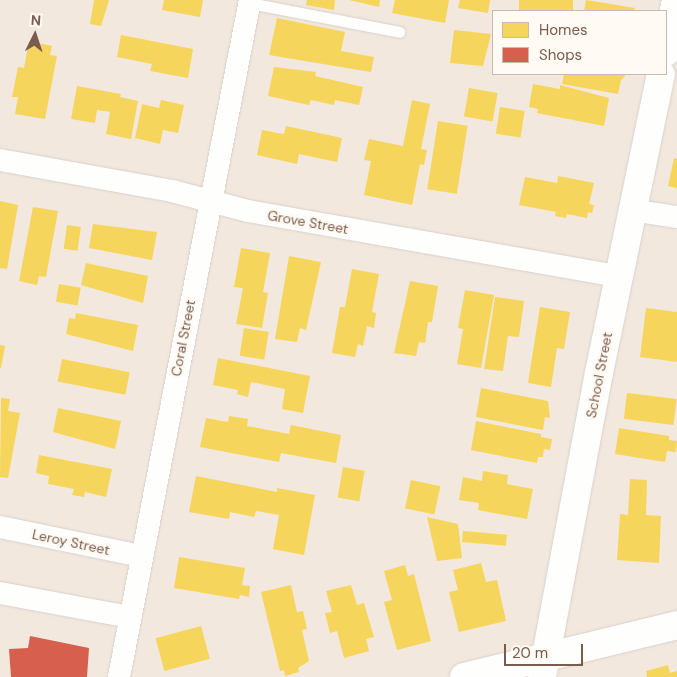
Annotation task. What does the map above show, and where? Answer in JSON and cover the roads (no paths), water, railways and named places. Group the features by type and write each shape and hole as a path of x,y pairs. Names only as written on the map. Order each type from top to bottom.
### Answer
{"main road":[{"path":"667,47 676,0"},
{"name":"School Street","path":"543,667 631,210 661,75"},
{"path":"464,677 543,667 677,625"}],"street":[{"name":"Coral Street","path":"119,677 249,2"},
{"name":"Grove Street","path":"0,160 210,200 248,211 618,276"},
{"path":"631,210 677,217"},
{"name":"Leroy Street","path":"0,527 141,556"},
{"path":"0,594 130,617"}],"lane":[{"path":"249,2 399,32"}]}
